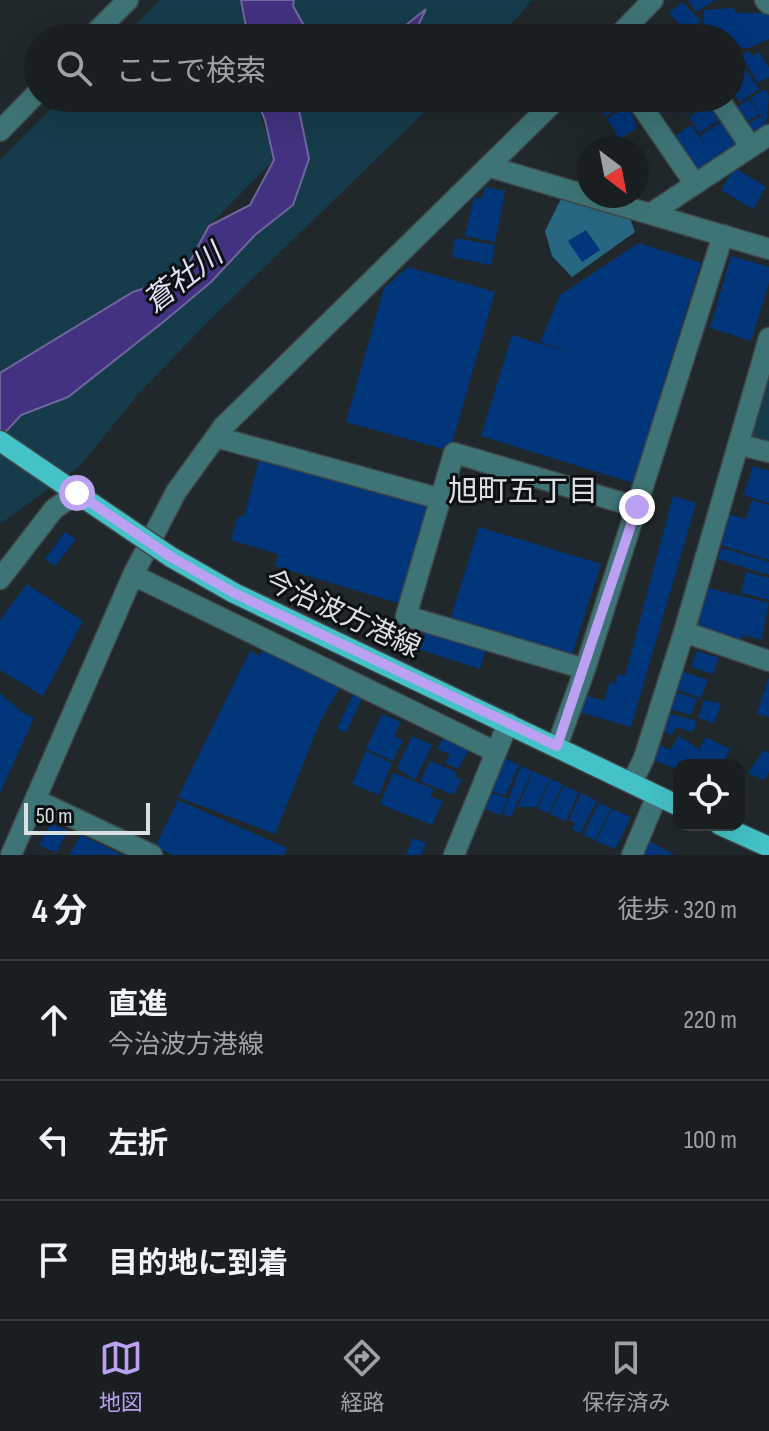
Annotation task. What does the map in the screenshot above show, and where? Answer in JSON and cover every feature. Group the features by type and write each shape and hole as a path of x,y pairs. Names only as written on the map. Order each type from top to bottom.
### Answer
{"main road":[{"name":"今治波方港線","path":"0,441 171,557 234,593 673,803"},
{"path":"733,831 769,847"}],"street":[{"path":"104,24 128,0"},
{"path":"630,24 653,0"},
{"path":"765,0 769,4"},
{"path":"0,131 24,106"},
{"path":"11,855 133,575 176,492 216,437 544,112"},
{"path":"646,112 695,184"},
{"path":"727,112 751,147"},
{"path":"650,214 769,135"},
{"path":"490,167 769,249"},
{"path":"557,746 585,669 723,235"},
{"path":"632,783 644,758 684,632 769,338"},
{"path":"216,437 441,499"},
{"path":"740,445 769,452"},
{"path":"585,669 406,616 454,453 637,507"},
{"path":"0,579 54,509 77,493"},
{"path":"133,575 496,752"},
{"path":"684,632 769,661"},
{"path":"454,855 508,723"},
{"path":"632,855 657,796"},
{"path":"36,800 152,855"}],"shaded area":[{"path":"160,0 241,0 245,24 136,24"},
{"path":"294,0 532,0 511,24 303,24 293,6"},
{"path":"48,112 260,112 274,160 209,226 182,276 133,292 0,373 0,160"},
{"path":"299,112 425,112 139,393 80,466 0,524 0,440 21,415 68,397 211,282 255,235 293,205 309,159"},
{"path":"561,199 577,203 577,208 597,208 629,216 635,232 572,277 552,256 545,231"},
{"path":"769,351 769,448 744,441"}],"water":[{"path":"241,0 294,0 293,6 303,24 245,24"},
{"path":"426,9 419,24 407,24"},
{"name":"蒼社川","path":"262,112 299,112 309,159 293,205 255,235 211,282 162,323 68,397 21,415 0,438 0,373 133,292 182,276 209,226 250,205 274,160"}],"building":[{"path":"688,0 715,0 696,12"},
{"path":"682,2 701,21 697,24 680,24 669,13"},
{"path":"733,8 737,13 769,13 769,39 745,48 745,24 704,24 704,10"},
{"path":"749,51 752,56 759,52 769,68 769,77 758,83 745,62 745,53"},
{"path":"745,70 759,89 745,99"},
{"path":"765,89 769,96 766,124 750,98"},
{"path":"749,99 759,114 743,124 735,112 745,112 745,102"},
{"path":"618,112 631,112 637,128 625,136 618,136 607,119"},
{"path":"697,112 718,112 722,118 699,133 689,117"},
{"path":"760,116 767,127 751,136 744,126"},
{"path":"725,119 738,137 734,149 695,170 672,138 691,125 709,151 700,136"},
{"path":"738,170 766,187 753,209 721,190 732,172"},
{"path":"485,187 505,191 495,242 465,236 474,197 482,199"},
{"path":"586,230 600,250 582,262 568,241"},
{"path":"455,238 495,245 491,265 452,257"},
{"path":"639,243 701,263 633,483 481,436 512,335 574,354 540,342 560,295"},
{"path":"731,256 769,267 769,283 751,341 710,328"},
{"path":"408,267 495,292 450,451 346,422 384,288"},
{"path":"260,456 432,501 401,604 275,566 278,554 231,540 237,519 245,514"},
{"path":"753,466 769,471 769,503 744,495"},
{"path":"673,496 696,503 631,727 573,710 578,693 604,701 610,682 615,684 618,674 625,676"},
{"path":"752,500 769,505 769,560 718,544 728,514 746,519"},
{"path":"479,527 601,564 571,658 450,620"},
{"path":"65,532 76,539 55,566 45,559"},
{"path":"722,548 769,562 769,575 718,559"},
{"path":"746,572 769,578 769,600 741,593"},
{"path":"27,584 83,621 43,696 0,670 0,620"},
{"path":"708,588 769,603 761,640 743,635 740,643 696,629"},
{"path":"426,624 488,643 480,669 418,649"},
{"path":"265,647 342,684 321,720 275,834 178,797 250,651 260,656"},
{"path":"697,651 719,658 713,674 691,667"},
{"path":"677,670 708,680 701,698 672,688"},
{"path":"769,679 769,717 757,714"},
{"path":"671,691 697,699 691,715 665,708"},
{"path":"0,693 34,718 0,793"},
{"path":"353,694 362,698 346,732 337,729"},
{"path":"704,700 721,704 714,723 698,718"},
{"path":"664,712 697,721 693,732 676,727 672,735 658,730"},
{"path":"382,714 401,722 394,736 403,740 393,761 366,749"},
{"path":"447,732 472,744 458,769 445,763 450,754 437,749"},
{"path":"412,736 432,745 415,780 397,768"},
{"path":"679,736 699,749 706,737 730,749 725,759 673,759 673,768 652,759 659,745 670,750"},
{"path":"764,750 769,753 769,772 764,780 748,773"},
{"path":"366,751 392,763 379,795 352,784"},
{"path":"502,757 519,765 505,796 487,789"},
{"path":"430,761 457,772 455,777 462,780 454,795 420,781"},
{"path":"521,766 532,771 511,817 503,814"},
{"path":"533,771 550,779 537,807 518,807"},
{"path":"393,773 434,789 430,797 443,801 432,825 380,804"},
{"path":"551,779 563,784 549,813 538,809"},
{"path":"564,786 579,792 566,821 550,814"},
{"path":"487,791 508,799 500,815 480,807"},
{"path":"581,793 597,801 580,833 572,829 575,823 569,820"},
{"path":"178,800 287,848 284,855 173,855 155,847"},
{"path":"599,803 611,808 595,840 583,835"},
{"path":"612,809 631,817 615,849 596,841"},
{"path":"51,823 68,831 56,853 39,845"},
{"path":"81,835 123,855 69,855"},
{"path":"413,838 426,843 421,855 406,855"},
{"path":"644,838 675,855 635,855"}],"district":[{"name":"旭町五丁目","path":"523,491"}],"route":[{"path":"77,493 171,557 234,593 557,746 637,507"}]}
